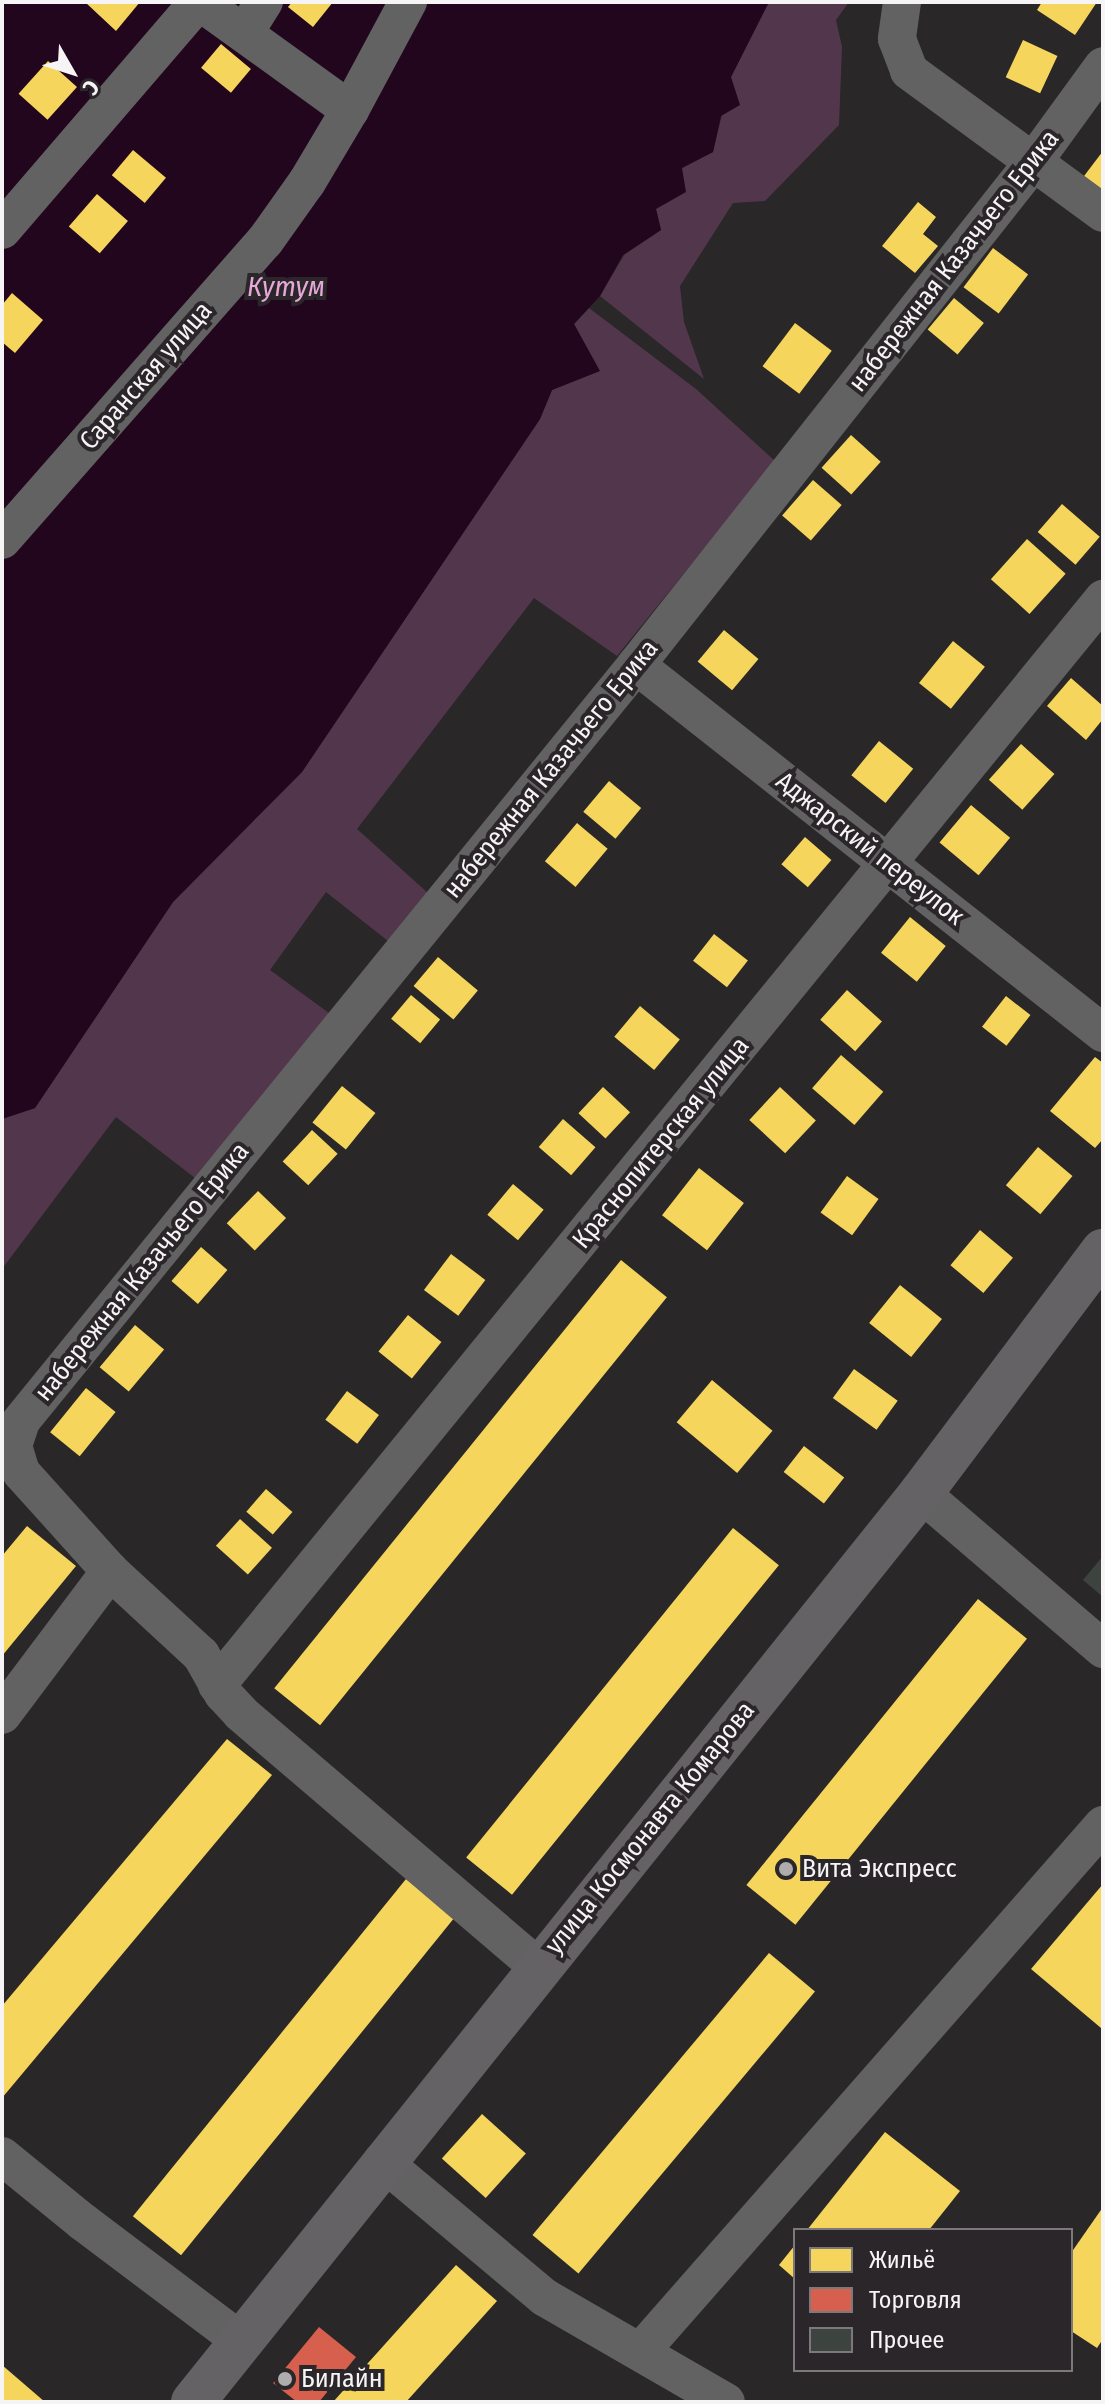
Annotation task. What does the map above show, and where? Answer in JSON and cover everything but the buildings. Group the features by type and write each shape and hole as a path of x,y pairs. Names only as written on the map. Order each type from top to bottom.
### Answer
{"main road":[{"name":"улица Космонавта Комарова","path":"193,2402 382,2161 921,1493 1103,1251"}],"street":[{"path":"2,230 199,2 254,17 350,110"},
{"name":"Саранская улица","path":"2,540 265,241 307,182 408,2"},
{"path":"902,2 897,39 909,71 1103,213"},
{"name":"набережная Казачьего Ерика","path":"110,1571 21,1472 13,1446 21,1421 636,665 1034,161 1103,66"},
{"name":"Краснопитерская улица","path":"217,1685 890,864 1103,599"},
{"name":"Аджарский переулок","path":"636,665 1103,1033"},
{"path":"921,1493 1103,1649"},
{"path":"2,1715 110,1571 201,1655 217,1685 263,1732 538,1967"},
{"path":"641,2351 1103,1825"},
{"path":"2,2156 83,2222 241,2341"},
{"path":"382,2161 544,2297 726,2402"}],"shaded area":[{"path":"769,2 849,2 836,20 842,47 839,125 765,201 733,203 680,286 684,322 704,379 600,296 624,255 661,230 656,209 682,168 713,152 731,77"},
{"path":"589,308 696,389 775,461 617,656 534,598 357,829 429,894 388,941 326,892 270,970 333,1016 195,1178 116,1117 2,1269 2,1119 35,1108 173,902 302,772 540,419 552,390 599,371 574,324"}],"water":[{"name":"Кутум","path":"2,2 769,2 731,77 740,105 721,116 713,152 682,168 686,192 656,209 661,230 623,255 600,296 574,324 600,371 552,390 540,419 302,772 173,902 35,1108 2,1119"}],"place":[{"name":"Вита Экспресс","path":"786,1869"},
{"name":"Билайн","path":"285,2379"}]}
